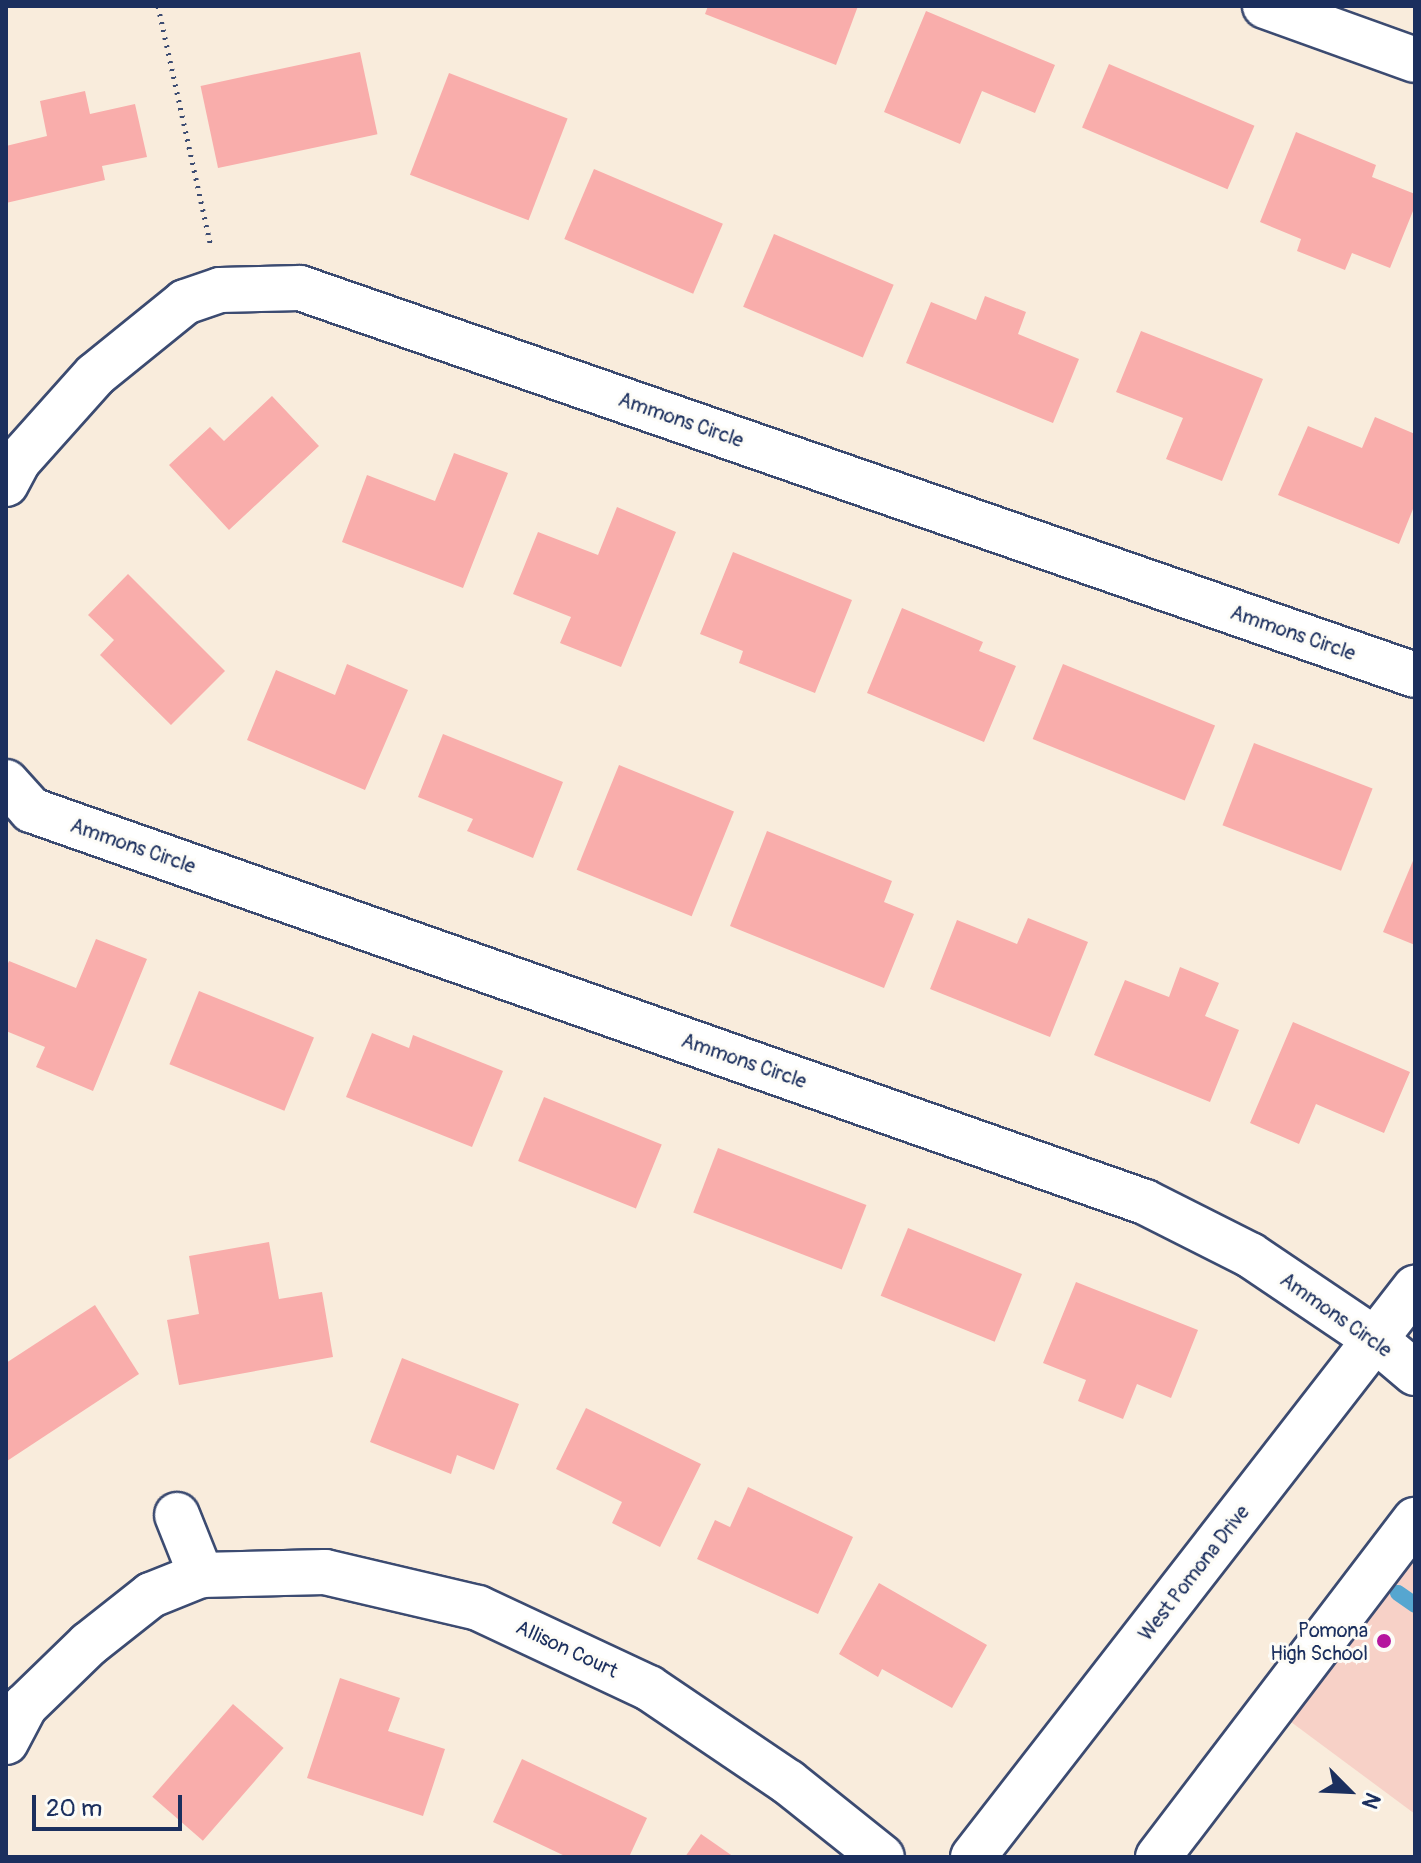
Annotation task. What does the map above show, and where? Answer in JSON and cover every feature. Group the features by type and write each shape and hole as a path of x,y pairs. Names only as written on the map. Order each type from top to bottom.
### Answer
{"street":[{"path":"1265,6 1415,60"},
{"name":"Ammons Circle","path":"6,484 19,460 95,375 185,302 220,290 300,288 1415,675"},
{"name":"Ammons Circle","path":"6,782 31,810 1145,1202 1250,1255 1376,1340 1415,1373"},
{"name":"West Pomona Drive","path":"973,1857 1415,1288"},
{"path":"177,1515 201,1575"},
{"path":"1158,1857 1415,1520"},
{"name":"Allison Court","path":"6,1742 25,1706 89,1644 151,1595 201,1575 325,1572 478,1608 649,1688 788,1782 882,1857"}],"path":[{"path":"158,6 220,290"}],"shaded area":[{"name":"Pomona High School","path":"1415,1560 1415,1814 1291,1722"}],"building":[{"path":"708,6 858,6 836,65 705,14"},
{"path":"926,11 1055,65 1035,113 982,91 960,144 884,112"},
{"path":"360,52 377,134 218,168 201,86"},
{"path":"1109,64 1254,126 1227,189 1082,128"},
{"path":"449,73 568,119 529,220 410,175"},
{"path":"85,91 90,114 135,104 147,157 102,166 105,180 6,203 6,146 47,136 40,101"},
{"path":"1296,132 1376,165 1372,177 1415,194 1415,206 1390,268 1352,253 1345,270 1297,251 1301,239 1260,222"},
{"path":"594,169 723,224 693,294 564,239"},
{"path":"774,234 894,285 863,358 743,307"},
{"path":"985,296 1026,312 1018,334 1079,359 1053,423 906,363 931,302 976,320"},
{"path":"1141,331 1263,379 1222,481 1166,459 1183,418 1116,392"},
{"path":"272,396 319,446 229,530 169,465 210,427 224,441"},
{"path":"1375,417 1415,434 1415,504 1399,544 1278,495 1308,426 1362,448"},
{"path":"454,453 508,473 463,588 342,542 367,475 435,501"},
{"path":"617,507 676,532 621,667 560,643 571,617 513,594 538,532 598,555"},
{"path":"733,552 852,600 815,693 739,663 743,651 700,634"},
{"path":"128,574 225,671 171,725 100,655 114,640 88,615"},
{"path":"902,608 983,642 979,651 1016,666 984,742 867,693"},
{"path":"347,664 408,690 365,790 247,740 276,670 335,695"},
{"path":"1063,664 1215,725 1185,801 1033,739"},
{"path":"443,734 563,782 533,858 467,831 473,819 418,797"},
{"path":"1254,743 1373,789 1341,871 1222,825"},
{"path":"619,765 734,811 692,916 577,870"},
{"path":"767,831 892,881 884,902 914,914 884,988 730,926"},
{"path":"1415,856 1415,945 1383,932"},
{"path":"1028,918 1088,942 1050,1037 930,989 957,920 1017,944"},
{"path":"96,939 147,959 93,1091 36,1067 45,1047 6,1031 6,968 9,961 76,988"},
{"path":"1180,967 1219,983 1205,1016 1239,1030 1210,1102 1094,1055 1125,980 1169,997"},
{"path":"199,991 314,1037 284,1111 169,1064"},
{"path":"1293,1022 1410,1072 1384,1133 1316,1104 1299,1144 1250,1123"},
{"path":"372,1033 409,1048 413,1035 503,1071 472,1147 346,1097"},
{"path":"544,1097 662,1145 636,1209 518,1161"},
{"path":"718,1148 866,1205 842,1269 693,1212"},
{"path":"908,1228 1022,1274 995,1342 881,1296"},
{"path":"269,1242 279,1299 322,1292 333,1357 179,1385 167,1320 199,1314 189,1256"},
{"path":"1076,1282 1198,1330 1171,1398 1137,1384 1123,1419 1078,1401 1086,1380 1043,1363"},
{"path":"95,1305 139,1374 7,1461 6,1363"},
{"path":"402,1358 519,1404 494,1470 457,1455 451,1474 370,1442"},
{"path":"586,1408 701,1464 660,1547 612,1523 622,1502 556,1469"},
{"path":"748,1487 853,1537 818,1614 697,1559 715,1520 730,1527"},
{"path":"879,1583 987,1645 952,1708 882,1669 878,1677 839,1654"},
{"path":"340,1678 400,1698 388,1731 445,1749 423,1816 307,1778"},
{"path":"233,1704 284,1748 203,1841 152,1797"},
{"path":"522,1759 647,1818 629,1857 567,1857 493,1822"},
{"path":"701,1834 734,1857 685,1857"}],"waterway":[{"path":"1398,1593 1415,1605"}],"place":[{"name":"Pomona High School","path":"1384,1641"}]}
